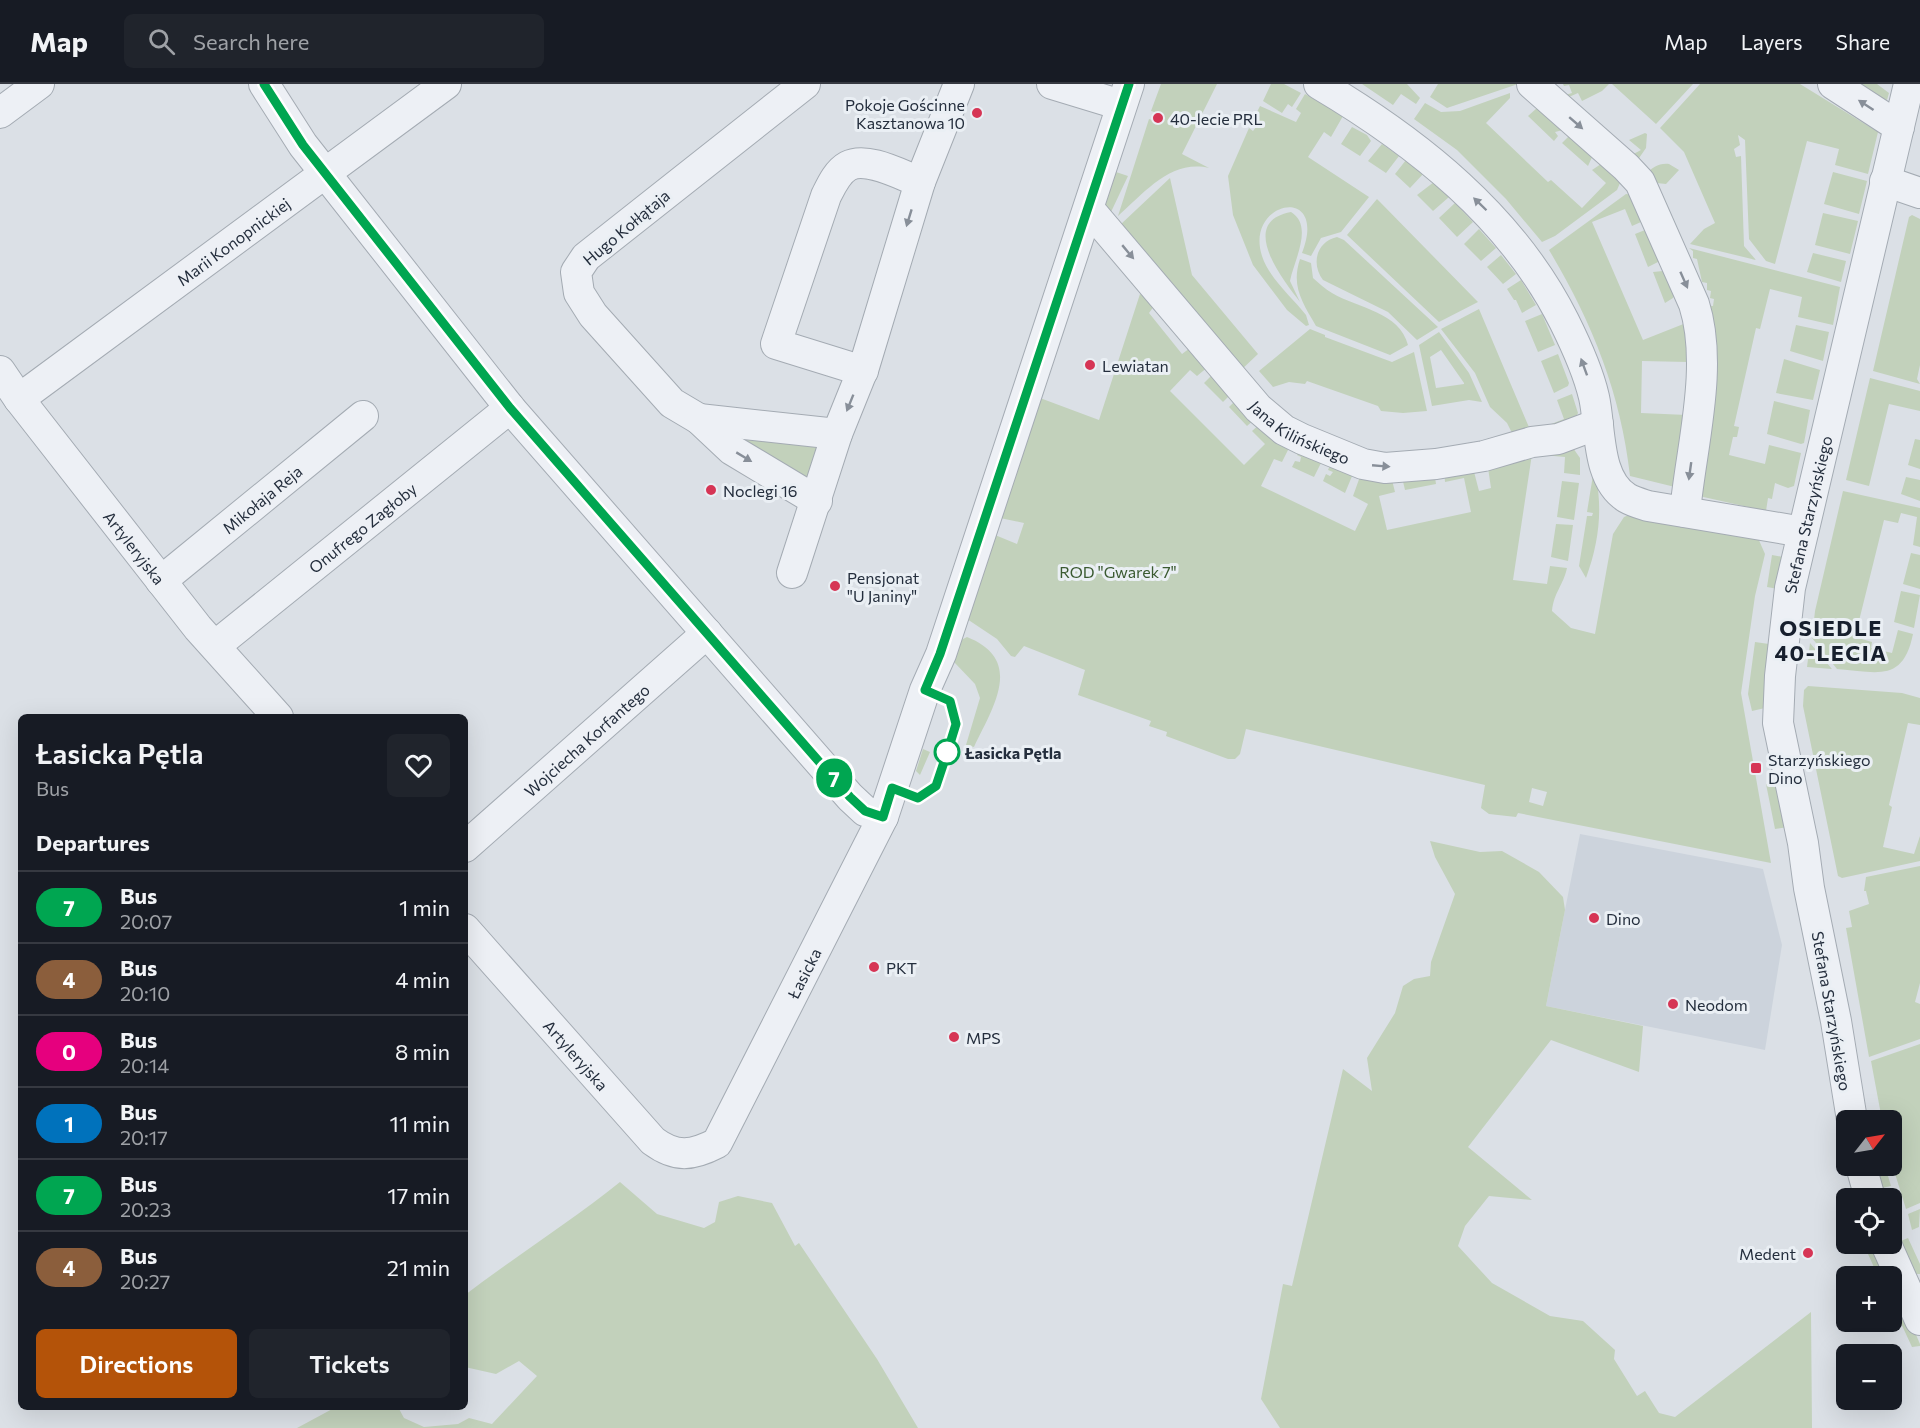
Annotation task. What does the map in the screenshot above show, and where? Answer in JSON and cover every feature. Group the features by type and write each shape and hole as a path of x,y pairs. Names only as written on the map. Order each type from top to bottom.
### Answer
{"street":[{"path":"0,113 39,84"},
{"path":"264,84 303,145 510,408 850,797 865,811 883,817"},
{"name":"Marii Konopnickiej","path":"19,399 326,175 446,84"},
{"name":"Hugo Kołłątaja","path":"805,84 586,257 576,272 579,293 593,315 672,403 699,419 732,450 817,501"},
{"path":"792,573 837,434 863,371 920,182 959,84"},
{"path":"1052,84 1125,95 1089,209"},
{"path":"1319,84 1370,116 1425,157 1487,211 1530,265 1564,321 1586,371 1605,464 1620,491 1627,498 1648,506 1803,532"},
{"path":"1532,84 1626,166 1640,182 1694,304 1699,320 1701,365 1684,512"},
{"path":"1833,84 1899,127"},
{"name":"Stefana Starzyńskiego","path":"1850,1110 1836,1021 1809,888 1803,843 1778,723 1782,645 1790,588 1909,84"},
{"path":"863,371 776,344 822,205 838,175 848,166 861,163 920,182"},
{"path":"1885,181 1920,193"},
{"name":"Jana Kilińskiego","path":"1089,209 1257,408 1284,430 1321,448 1364,464 1385,468 1413,466 1484,456 1532,442 1558,439 1598,424"},
{"name":"Łasicka","path":"703,1151 717,1143 731,1118 759,1057 883,817 1089,209"},
{"name":"Artyleryjska","path":"0,371 19,399 198,628 275,714"},
{"name":"Onufrego Zagłoby","path":"215,646 510,408"},
{"name":"Mikołaja Reja","path":"161,581 363,416"},
{"name":"Hugo Kołłątaja","path":"699,419 837,434"},
{"name":"Wojciecha Korfantego","path":"468,844 707,633"},
{"name":"Artyleryjska","path":"468,932 653,1141 668,1152 703,1151"},
{"path":"1890,1254 1920,1320"}],"shaded area":[{"path":"1580,834 1763,869 1782,945 1765,1050 1546,1006"}],"green space":[{"path":"1161,84 1217,84 1182,154 1209,168 1182,168 1170,173 1148,188 1118,216 1149,119 1155,121 1157,113 1151,111"},
{"path":"1271,84 1284,84 1301,93 1292,107 1288,104 1282,113 1263,101"},
{"path":"1362,84 1407,84 1420,98 1416,104 1401,94 1393,105"},
{"path":"1438,84 1518,84 1447,108 1430,97"},
{"path":"1563,84 1609,84 1602,91 1582,101 1578,93 1562,100 1558,97 1572,93 1569,85 1564,86"},
{"path":"1612,84 1693,84 1656,124"},
{"path":"1700,84 1800,84 1878,132 1868,174 1835,165 1839,149 1807,141 1775,264 1766,261 1749,239 1745,140 1738,135 1740,145 1734,149 1736,157 1741,156 1744,246 1756,260 1690,244 1704,229 1715,223 1684,152 1660,128"},
{"path":"1850,84 1877,84 1889,93 1887,100"},
{"path":"1510,93 1510,98 1486,123 1548,182 1551,180 1582,208 1606,183 1592,170 1601,164 1617,175 1620,183 1617,190 1555,236 1542,242 1506,199 1457,150 1414,119 1425,103 1441,112 1460,111"},
{"path":"1305,94 1343,116 1331,137 1324,132 1308,157 1369,197 1341,232 1321,238 1311,256 1302,253 1307,231 1305,216 1296,209 1285,208 1274,212 1264,222 1260,237 1265,264 1275,280 1306,315 1309,325 1306,326 1287,310 1253,265 1233,215 1228,176 1249,128 1253,131 1256,127 1251,124 1260,106 1296,122 1301,113 1296,109"},
{"path":"1537,108 1563,130 1555,132 1558,136 1554,141 1528,116"},
{"path":"1352,127 1367,135 1371,141 1360,156 1341,144"},
{"path":"1647,134 1646,148 1637,161 1624,159 1641,150 1629,140"},
{"path":"1569,136 1593,155 1588,166 1562,143"},
{"path":"1382,144 1399,156 1386,173 1368,161"},
{"path":"1406,160 1424,173 1410,188 1395,174"},
{"path":"1669,164 1679,170 1666,184 1647,182 1646,175 1651,170 1659,165"},
{"path":"1104,168 1128,176 1111,212 1104,203"},
{"path":"1833,172 1867,181 1859,214 1824,204"},
{"path":"1170,178 1192,275 1258,354 1239,372 1120,225"},
{"path":"1434,182 1449,197 1433,211 1417,195"},
{"path":"1626,194 1633,195 1641,222 1632,226 1625,209 1592,222 1643,340 1686,323 1688,362 1642,361 1641,413 1687,415 1675,487 1630,476 1626,445 1602,358 1578,303 1549,250"},
{"path":"1377,199 1478,302 1439,322 1347,235"},
{"path":"1455,203 1473,222 1457,237 1439,218"},
{"path":"1291,212 1298,218 1302,234 1290,281 1300,302 1275,266 1266,239 1267,227 1275,218"},
{"path":"1823,213 1858,221 1850,254 1815,245"},
{"path":"1912,215 1920,219 1920,365 1917,379 1920,384 1873,371 1909,217"},
{"path":"1479,229 1496,248 1481,261 1464,244"},
{"path":"1645,230 1660,257 1658,262 1648,267 1635,234"},
{"path":"1337,237 1344,240 1438,327 1417,340 1388,312 1323,280 1317,267 1318,254 1324,244"},
{"path":"1689,248 1840,287 1833,325 1798,317 1802,297 1770,289 1760,329 1756,328 1734,426 1739,427 1737,437 1733,437 1729,455 1765,464 1769,445 1801,453 1794,486 1788,488 1775,483 1772,499 1768,498 1766,511 1699,496 1700,305 1713,306 1714,299 1710,298 1711,291 1707,290 1707,283 1702,282 1697,259 1693,258 1693,251"},
{"path":"1813,253 1846,261 1841,282 1807,272"},
{"path":"1501,255 1516,274 1503,284 1487,267"},
{"path":"1300,259 1311,263 1313,278 1329,291 1376,312 1396,325 1408,345 1390,355 1316,326 1302,301 1297,286"},
{"path":"1663,271 1675,292 1673,298 1665,303 1653,272"},
{"path":"1521,280 1536,305 1522,313 1516,300 1507,289"},
{"name":"ROD \"Gwarek 7\"","path":"1140,294 1157,302 1149,313 1182,354 1194,345 1209,366 1197,376 1190,370 1170,391 1244,465 1265,444 1252,431 1261,423 1272,433 1292,442 1282,462 1274,459 1261,486 1355,531 1368,504 1353,496 1362,471 1390,472 1395,492 1379,496 1387,530 1471,512 1464,478 1445,482 1444,469 1472,464 1479,491 1491,488 1487,461 1530,448 1573,448 1580,458 1580,475 1564,473 1565,457 1532,454 1513,580 1547,584 1550,566 1567,568 1552,611 1571,628 1595,634 1613,534 1624,517 1638,511 1758,538 1765,554 1755,596 1741,693 1771,863 1518,813 1516,817 1489,814 1481,808 1485,785 1246,729 1240,754 1235,759 1228,759 1166,736 1167,732 1149,726 1151,721 1078,695 1085,670 1024,646 1015,657 1011,656 997,639 967,619 995,535 1017,544 1024,523 1000,518 1040,398 1099,420","holes":["1532,788 1547,792 1543,806 1529,802"]},
{"path":"1479,309 1531,432 1564,419 1557,400 1572,394 1578,413 1573,422 1515,439 1507,423 1490,407 1475,373 1441,329"},
{"path":"1542,314 1555,345 1538,352 1525,321"},
{"path":"1796,325 1829,332 1823,361 1790,351"},
{"path":"1310,329 1325,337 1392,362 1414,352 1427,411 1403,413 1381,411 1378,406 1307,381 1305,384 1289,382 1273,387 1259,371"},
{"path":"1439,332 1469,373 1482,402 1469,400 1432,406 1419,345","holes":["1441,350 1464,383 1436,388 1430,357"]},
{"path":"1558,354 1569,383 1568,386 1554,393 1541,361"},
{"path":"1784,359 1820,370 1813,400 1776,393"},
{"path":"1214,373 1231,394 1223,402 1204,383"},
{"path":"1870,378 1920,391 1920,411 1889,404 1869,486 1846,480"},
{"path":"1236,400 1255,419 1247,426 1229,407"},
{"path":"1774,401 1810,410 1804,443 1767,434"},
{"path":"732,436 818,445 810,475 804,477"},
{"path":"1915,439 1920,440 1920,469 1908,465"},
{"path":"1301,447 1324,457 1314,477 1292,467 1295,461 1300,462 1301,457 1297,455"},
{"path":"1332,461 1355,469 1345,493 1323,481 1326,474 1330,476 1333,472 1328,470"},
{"path":"1434,471 1436,484 1405,490 1401,473"},
{"path":"1593,475 1596,478 1598,490 1599,516 1594,554 1586,578 1579,566 1587,516 1592,516 1593,513 1587,512"},
{"path":"1906,477 1920,480 1920,501 1901,494"},
{"path":"1562,481 1579,483 1574,520 1557,517"},
{"path":"1843,491 1920,508 1920,547 1913,545 1917,517 1901,513 1898,523 1884,520 1855,637 1872,642 1871,648 1892,653 1898,630 1913,634 1909,650 1903,661 1886,671 1864,672 1837,669 1812,638 1815,611"},
{"path":"1556,524 1573,525 1568,561 1551,557"},
{"path":"1911,553 1920,555 1920,589 1903,584"},
{"path":"1772,555 1783,557 1778,589 1767,587"},
{"path":"1901,591 1920,595 1914,628 1894,622"},
{"path":"967,637 985,647 995,658 1000,671 995,701 974,747 966,745 980,698 975,684 954,662 961,640"},
{"path":"1755,642 1769,644 1765,678 1765,708 1752,711 1748,694"},
{"path":"1810,643 1832,669 1807,667"},
{"path":"1808,686 1902,693 1920,698 1920,725 1908,723 1889,805 1892,807 1883,847 1914,854 1920,836 1920,861 1842,878 1838,876 1803,706 1804,690"},
{"path":"923,749 930,752 920,775 916,771"},
{"path":"1766,784 1780,784 1789,827 1775,829"},
{"path":"1430,841 1480,852 1502,851 1539,872 1563,897 1565,910 1546,1006 1643,1026 1639,1072 1551,1040 1468,1147 1532,1200 1489,1196 1465,1226 1458,1246 1492,1283 1550,1316 1583,1321 1615,1350 1614,1359 1637,1396 1645,1391 1659,1413 1675,1417 1811,1312 1812,1428 1280,1428 1261,1399 1283,1284 1292,1286 1343,1069 1372,1091 1367,1058 1395,1013 1403,986 1414,979 1430,976 1431,962 1455,894 1435,857"},
{"path":"1920,866 1920,983 1915,1002 1920,1004 1920,1039 1869,1057 1846,928 1852,927 1849,911 1869,904 1866,891 1864,891 1866,877"},
{"path":"1920,1044 1920,1203 1906,1209 1902,1188 1899,1188 1896,1176 1902,1176 1902,1110 1880,1110 1871,1061"},
{"path":"1875,1176 1888,1176 1891,1186 1877,1188"},
{"path":"620,1182 657,1214 704,1228 715,1222 719,1202 738,1196 772,1203 795,1246 799,1243 877,1359 918,1428 297,1428 330,1410 400,1410 404,1418 424,1427 458,1424 469,1418 492,1424 537,1376 519,1361 496,1374 468,1368 468,1293"},
{"path":"1920,1209 1919,1227 1912,1230 1908,1214"},
{"path":"1908,1238 1920,1264 1920,1274 1909,1274 1901,1254 1902,1240"},
{"path":"1868,1254 1881,1254 1886,1266 1873,1266"},
{"path":"1902,1302 1920,1344 1920,1346 1912,1347 1902,1326"}],"bus line":[{"name":"7","path":"264,84 303,145 510,408 850,797 865,811 883,817 892,788 918,798 936,786 956,724 950,701 925,690 940,654 1129,84"}],"place":[{"name":"Pokoje Gościnne Kasztanowa 10","path":"977,113"},
{"name":"40-lecie PRL","path":"1158,118"},
{"name":"Lewiatan","path":"1090,365"},
{"name":"Noclegi 16","path":"711,490"},
{"name":"Pensjonat \"U Janiny\"","path":"835,586"},
{"name":"Łasicka Pętla","path":"947,752"},
{"name":"Starzyńskiego Dino","path":"1756,768"},
{"name":"Dino","path":"1594,918"},
{"name":"PKT","path":"874,967"},
{"name":"Neodom","path":"1673,1004"},
{"name":"MPS","path":"954,1037"},
{"name":"Medent","path":"1808,1253"}],"district":[{"name":"OSIEDLE 40-LECIA","path":"1831,640"}]}
